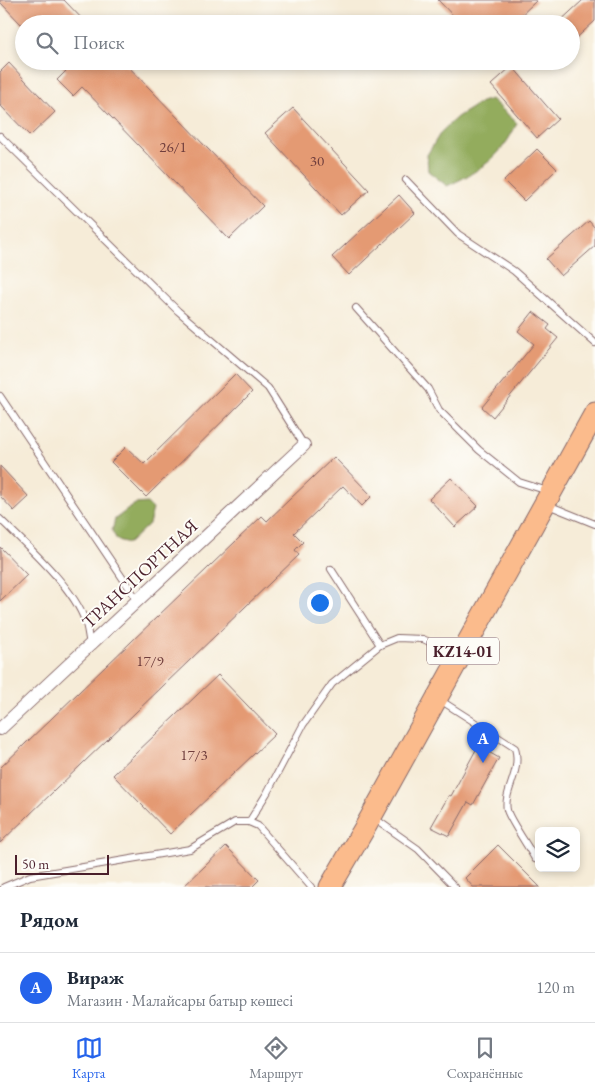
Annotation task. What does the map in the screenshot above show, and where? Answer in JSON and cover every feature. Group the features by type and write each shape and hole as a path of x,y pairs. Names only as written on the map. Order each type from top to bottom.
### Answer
{"highway":[{"name":"KZ14-01","path":"330,887 595,414"}],"street":[{"name":"ТРАНСПОРТНАЯ","path":"0,729 304,445"}],"lane":[{"path":"0,136 178,311 268,388 304,445"},
{"path":"406,180 458,234 514,271 595,344"},
{"path":"356,308 428,388 439,410 479,450 519,482 595,524"},
{"path":"0,396 138,601"},
{"path":"0,519 48,567 70,594 85,620 90,645"},
{"path":"331,569 380,645"},
{"path":"249,822 303,726 332,684 380,645 397,638 423,638 460,657"},
{"path":"437,698 515,748 518,756 517,765 515,777 507,798 507,811 535,856"},
{"path":"371,816 418,849 455,887"},
{"path":"4,887 30,876 190,849 230,825 242,821 258,826 311,887"}],"green space":[{"path":"491,99 517,123 511,135 489,162 470,175 447,186 428,171 427,155 441,132 457,117 481,102"},
{"path":"147,503 153,509 149,524 129,543 117,540 112,531 115,519 135,504"}],"building":[{"path":"0,0 64,0 78,15 15,15 15,18"},
{"path":"438,0 537,0 521,15 452,15"},
{"path":"583,0 595,0 595,21 580,35 580,15 567,15"},
{"path":"9,63 55,112 30,136 0,105 0,72"},
{"path":"132,70 263,206 229,239 82,87 73,96 57,80 66,71"},
{"path":"508,70 515,70 558,119 537,138 491,85"},
{"path":"293,108 369,190 341,215 265,133"},
{"path":"537,149 557,169 524,201 504,181"},
{"path":"399,195 415,213 349,275 332,257"},
{"path":"589,221 595,228 595,246 561,276 546,259"},
{"path":"533,312 550,325 547,329 558,338 493,417 482,407 534,344 518,331"},
{"path":"235,374 252,392 146,497 111,462 126,447 144,464"},
{"path":"334,457 372,496 362,506 343,486 294,533 303,542 295,550 299,555 0,843 0,768 262,516 267,521"},
{"path":"0,466 29,497 14,511 0,496"},
{"path":"451,478 478,506 455,527 429,499"},
{"path":"0,547 27,575 0,601"},
{"path":"218,675 275,734 170,834 113,775"},
{"path":"478,746 499,758 473,805 468,802 449,836 431,827 449,795 451,796"},
{"path":"498,845 540,887 473,887 465,878"},
{"path":"226,846 259,880 252,887 183,887"}],"place":[{"name":"Вираж","path":"483,763"}]}
